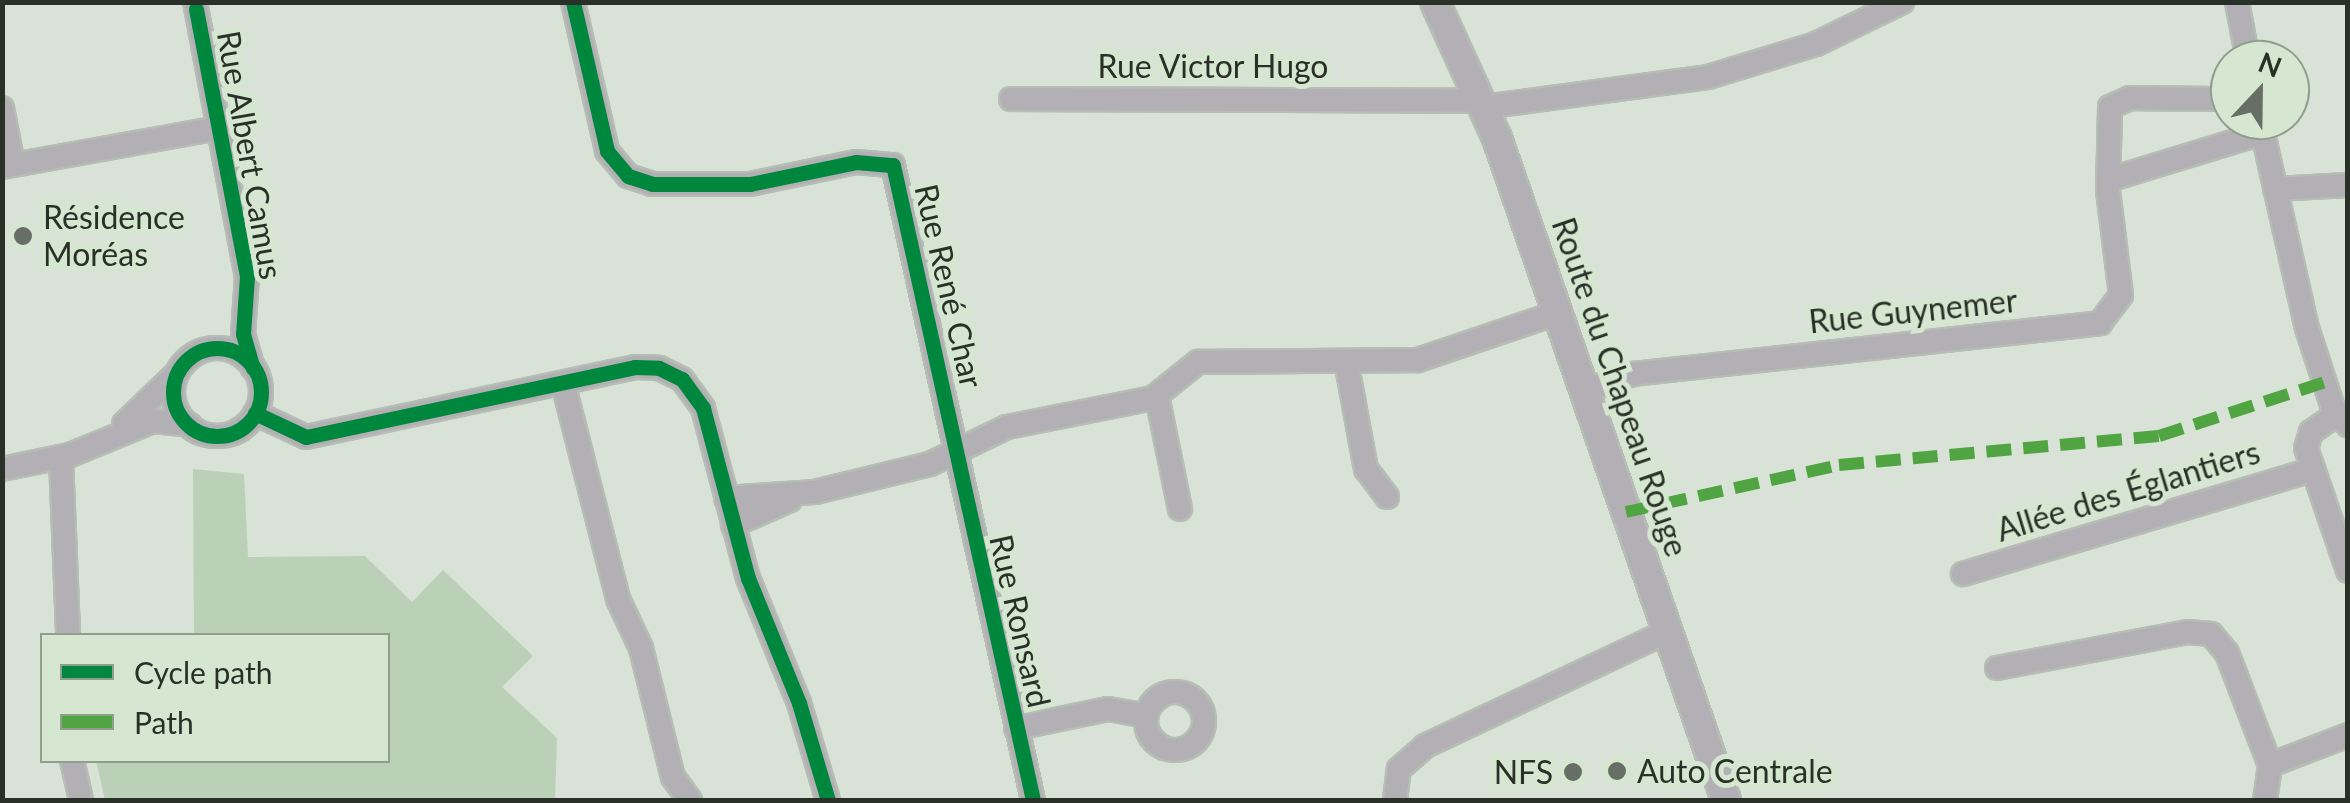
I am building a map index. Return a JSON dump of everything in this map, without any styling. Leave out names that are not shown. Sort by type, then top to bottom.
[{"type":"street","name":"Rue René Char","points":[[573,2],[608,150],[628,176],[652,184],[750,184],[856,162],[892,165],[960,452]]},
{"type":"street","name":"Route du Chapeau Rouge","points":[[1435,2],[1478,95],[1726,800]]},
{"type":"street","points":[[2236,2],[2244,40]]},
{"type":"street","name":"Rue Albert Camus","points":[[195,5],[248,288],[244,334],[253,368]]},
{"type":"street","name":"Rue Victor Hugo","points":[[1011,99],[1415,98],[1708,77],[1799,50],[1896,5]]},
{"type":"street","name":"Rue Guynemer","points":[[1584,391],[1633,374],[2100,323],[2120,294],[2106,122],[2114,103],[2210,100]]},
{"type":"street","points":[[2,108],[8,166],[219,128]]},
{"type":"street","points":[[2108,180],[2223,140]]},
{"type":"street","name":"Allée des Églantiers","points":[[2264,140],[2303,316],[2342,419],[2308,438],[2311,470],[2348,572]]},
{"type":"street","points":[[2274,189],[2348,186]]},
{"type":"street","name":"Rue Albert Camus","points":[[200,352],[228,320],[242,257]]},
{"type":"street","points":[[733,525],[815,492],[960,452],[1015,424],[1157,396],[1198,362],[1418,360],[1557,313]]},
{"type":"street","points":[[2,469],[70,455],[153,420],[222,435],[255,413],[260,390],[253,368],[230,350],[200,352],[145,408],[70,455]]},
{"type":"street","points":[[1346,361],[1366,469],[1387,497]]},
{"type":"street","points":[[255,413],[306,438],[641,366],[682,378],[703,408],[733,525],[828,800]]},
{"type":"street","points":[[178,372],[174,400],[190,426]]},
{"type":"street","points":[[563,383],[618,598],[644,656],[673,777],[690,800]]},
{"type":"street","points":[[1157,396],[1180,509]]},
{"type":"street","name":"Rue Ronsard","points":[[960,452],[988,618],[1033,800]]},
{"type":"street","points":[[68,633],[70,455]]},
{"type":"street","name":"Allée des Églantiers","points":[[1963,574],[2311,470]]},
{"type":"street","points":[[726,498],[815,492]]},
{"type":"street","points":[[1396,800],[1396,775],[1418,750],[1668,632]]},
{"type":"street","points":[[1997,668],[2206,632],[2227,653],[2270,764],[2265,800]]},
{"type":"street","points":[[1016,728],[1108,710],[1146,716]]},
{"type":"street","points":[[2270,764],[2348,735]]},
{"type":"street","points":[[73,763],[80,800]]},
{"type":"green space","points":[[193,469],[244,474],[248,557],[365,556],[412,602],[443,570],[533,656],[502,687],[557,738],[555,800],[105,800],[96,763],[390,763],[390,633],[194,633]]},
{"type":"marked path","points":[[1626,512],[1839,465],[2159,436],[2325,382]]},
{"type":"cycle path","points":[[573,2],[607,151],[628,176],[652,184],[750,184],[856,162],[893,165],[1033,800]]},
{"type":"cycle path","points":[[196,9],[247,276],[243,334],[253,368]]},
{"type":"cycle path","points":[[217,348],[248,361],[261,392],[248,423],[217,436],[186,423],[173,392],[186,361],[217,348]]},
{"type":"cycle path","points":[[255,413],[306,437],[635,367],[659,368],[682,379],[703,408],[748,578],[799,703],[828,800]]},
{"type":"place","name":"Résidence Moréas","points":[[23,236]]},
{"type":"place","name":"Auto Centrale","points":[[1617,771]]},
{"type":"place","name":"NFS","points":[[1573,772]]}]
